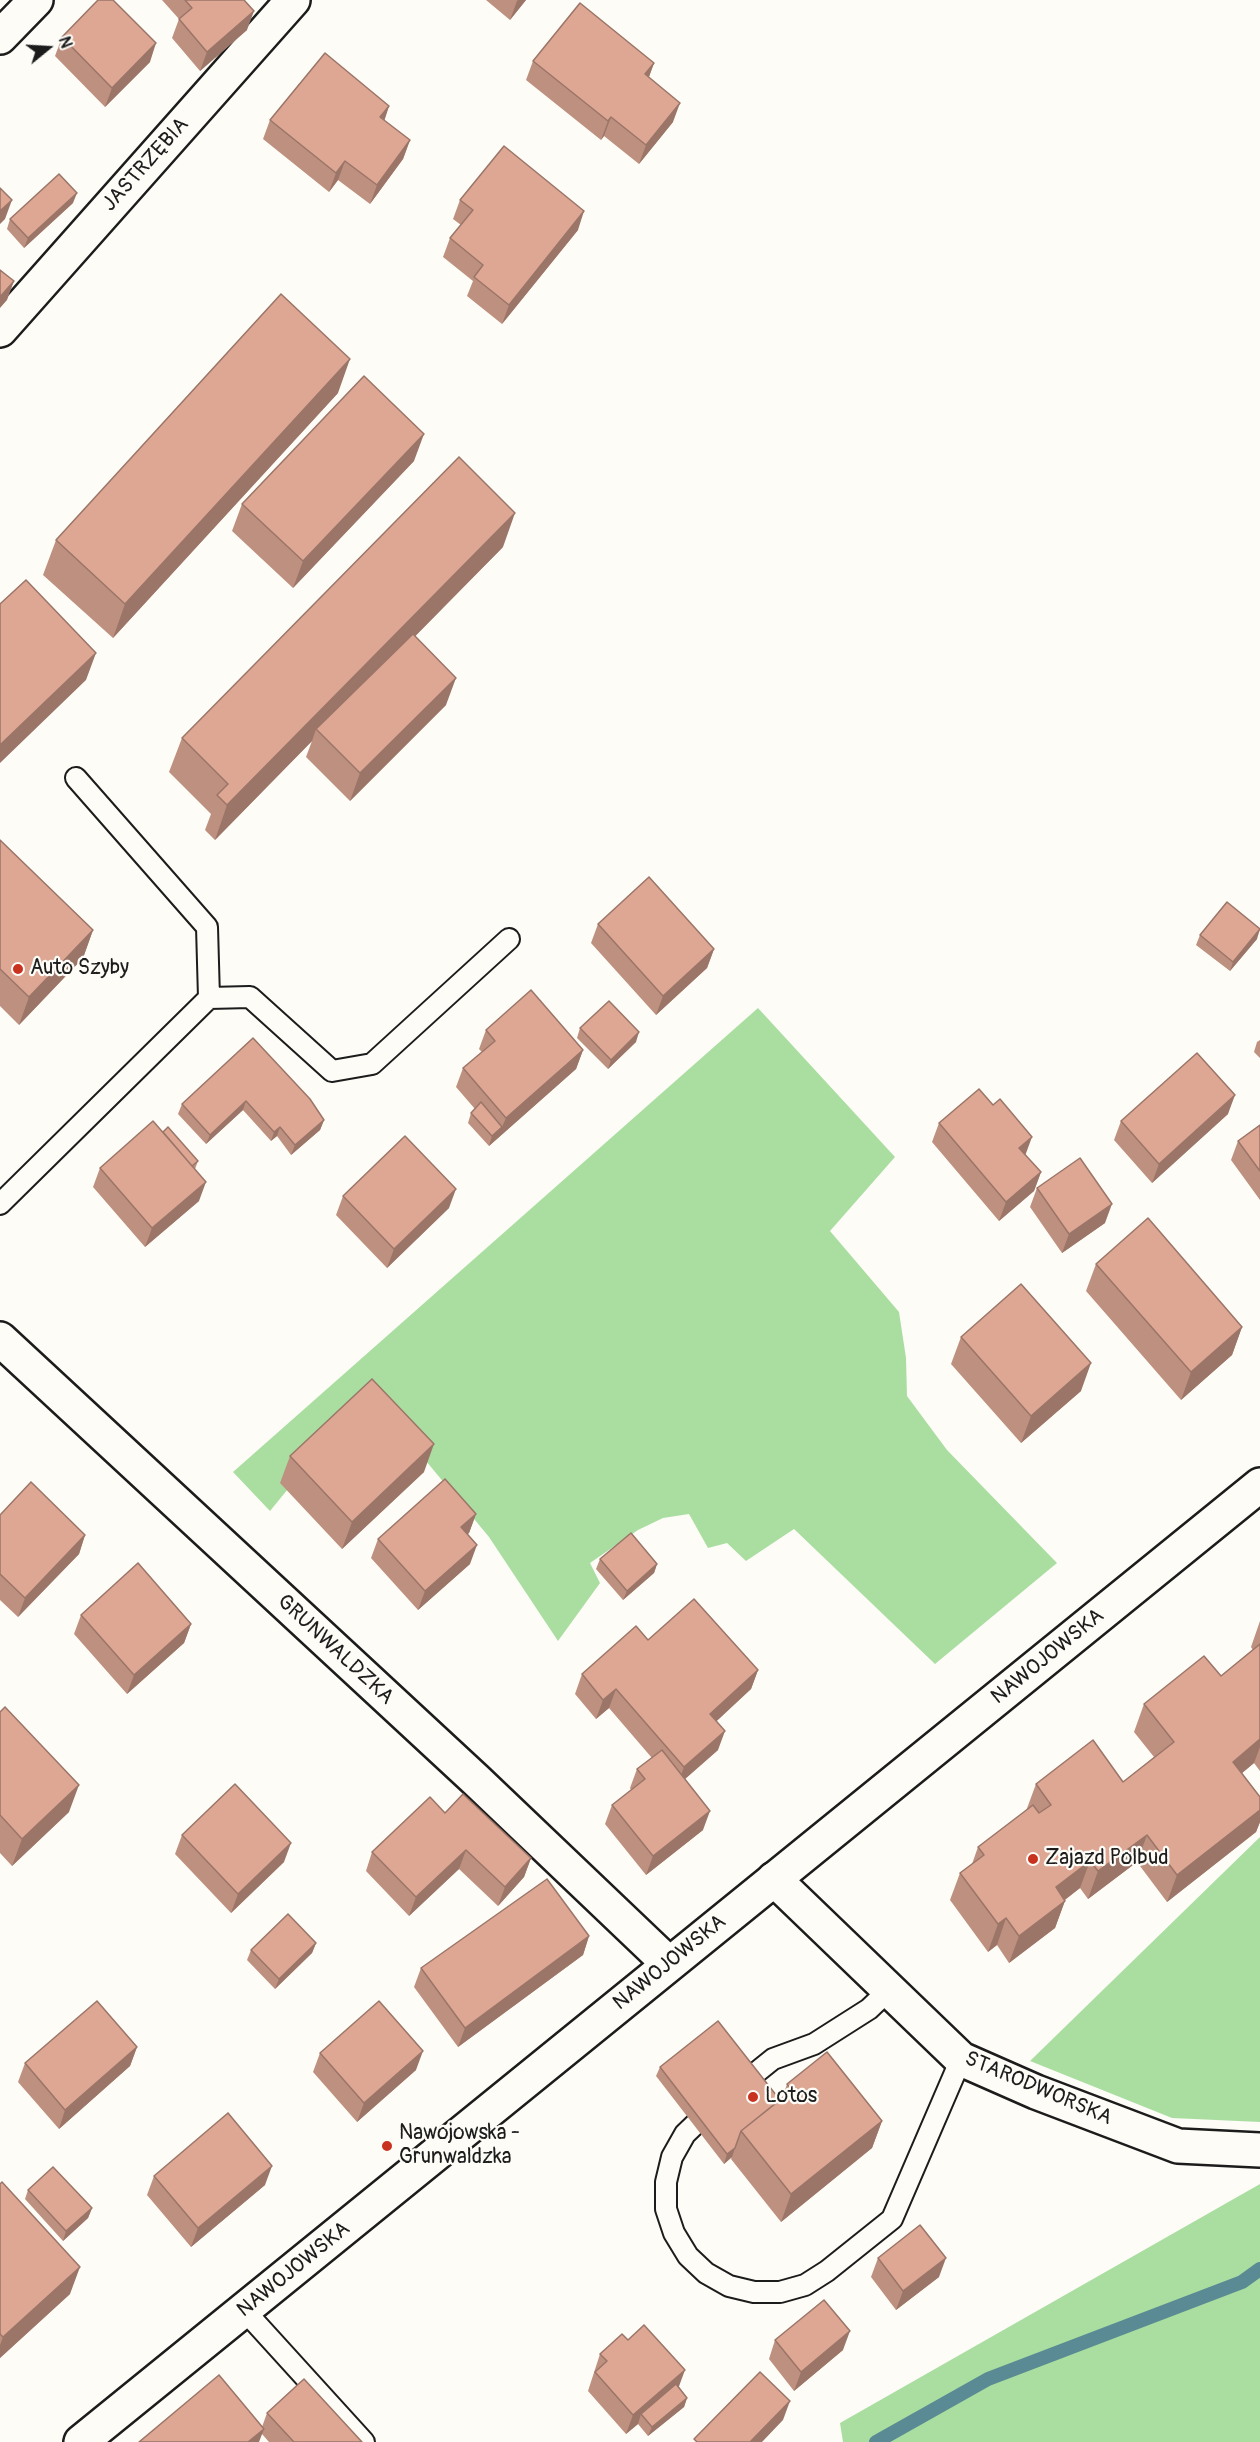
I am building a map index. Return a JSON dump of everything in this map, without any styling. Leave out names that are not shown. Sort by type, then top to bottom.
[{"type":"street","points":[[0,37],[36,0]]},
{"type":"street","name":"JASTRZĘBIA","points":[[0,330],[293,0]]},
{"type":"street","name":"GRUNWALDZKA","points":[[0,1339],[476,1780],[668,1963]]},
{"type":"street","name":"NAWOJOWSKA","points":[[81,2442],[441,2152],[668,1963],[1260,1485]]},
{"type":"street","name":"STARODWORSKA","points":[[774,1879],[961,2059],[1036,2092],[1178,2146],[1260,2150]]},
{"type":"lane","points":[[76,778],[207,927],[209,998]]},
{"type":"lane","points":[[0,1204],[209,998],[250,997],[332,1071],[372,1064],[509,939]]},
{"type":"lane","points":[[889,1990],[869,2009],[814,2044],[773,2059],[703,2115],[685,2134],[670,2165],[666,2182],[666,2208],[674,2233],[688,2256],[706,2273],[729,2286],[754,2292],[780,2292],[805,2285],[827,2271],[892,2219],[961,2059]]},
{"type":"lane","points":[[244,2310],[364,2442]]},
{"type":"green space","points":[[758,1008],[895,1157],[830,1231],[899,1312],[906,1358],[907,1396],[947,1450],[1057,1563],[935,1664],[794,1529],[746,1561],[727,1543],[708,1548],[689,1514],[663,1518],[638,1530],[590,1563],[600,1583],[558,1641],[489,1537],[368,1391],[270,1511],[233,1472]]},
{"type":"green space","points":[[1260,1837],[1260,2122],[1172,2118],[1030,2061]]},
{"type":"green space","points":[[1260,2184],[1260,2442],[843,2442],[840,2423]]},
{"type":"building","points":[[98,0],[113,0],[156,43],[112,88],[62,37]]},
{"type":"building","points":[[185,0],[244,0],[254,11],[207,52],[179,19],[192,8]]},
{"type":"building","points":[[580,3],[654,63],[645,74],[680,103],[646,145],[611,117],[608,121],[533,61]]},
{"type":"building","points":[[325,53],[389,106],[380,117],[410,140],[377,185],[345,161],[336,173],[270,120]]},
{"type":"building","points":[[504,146],[584,211],[509,305],[474,277],[483,265],[450,238],[473,210],[460,200]]},
{"type":"building","points":[[59,174],[77,193],[28,238],[10,219]]},
{"type":"building","points":[[0,188],[12,200],[0,211]]},
{"type":"building","points":[[0,270],[14,281],[0,297]]},
{"type":"building","points":[[281,294],[350,359],[125,604],[56,540]]},
{"type":"building","points":[[364,376],[424,434],[303,561],[242,504]]},
{"type":"building","points":[[459,457],[515,513],[227,805],[217,795],[228,784],[182,738]]},
{"type":"building","points":[[26,580],[96,653],[0,745],[0,604]]},
{"type":"building","points":[[413,634],[456,678],[360,773],[316,729]]},
{"type":"building","points":[[0,840],[93,930],[29,997],[0,969]]},
{"type":"building","points":[[649,877],[714,949],[663,996],[598,924]]},
{"type":"building","points":[[1227,902],[1260,929],[1233,962],[1200,935]]},
{"type":"building","points":[[531,990],[583,1050],[506,1118],[463,1068],[495,1041],[486,1030]]},
{"type":"building","points":[[609,1001],[639,1032],[611,1060],[580,1028]]},
{"type":"building","points":[[253,1038],[310,1099],[324,1120],[295,1145],[280,1127],[274,1132],[246,1101],[210,1135],[182,1104]]},
{"type":"building","points":[[1197,1053],[1235,1095],[1159,1164],[1121,1121]]},
{"type":"building","points":[[979,1089],[993,1105],[1000,1099],[1032,1137],[1019,1148],[1041,1172],[1006,1202],[939,1123]]},
{"type":"building","points":[[481,1102],[502,1127],[492,1136],[471,1113]]},
{"type":"building","points":[[153,1121],[206,1182],[152,1228],[100,1168]]},
{"type":"building","points":[[1260,1125],[1260,1171],[1238,1141]]},
{"type":"building","points":[[168,1127],[198,1161],[192,1166],[163,1132]]},
{"type":"building","points":[[405,1136],[456,1189],[394,1249],[343,1196]]},
{"type":"building","points":[[1080,1158],[1112,1204],[1069,1234],[1037,1188]]},
{"type":"building","points":[[1148,1218],[1242,1327],[1191,1372],[1096,1264]]},
{"type":"building","points":[[1021,1284],[1091,1363],[1031,1416],[961,1337]]},
{"type":"building","points":[[372,1379],[434,1444],[352,1522],[290,1456]]},
{"type":"building","points":[[445,1479],[476,1514],[461,1527],[477,1545],[425,1591],[378,1539]]},
{"type":"building","points":[[31,1482],[85,1535],[25,1598],[0,1574],[0,1515]]},
{"type":"building","points":[[631,1533],[657,1564],[627,1591],[600,1559]]},
{"type":"building","points":[[138,1563],[191,1624],[134,1675],[81,1615]]},
{"type":"building","points":[[694,1599],[758,1670],[710,1714],[725,1731],[684,1767],[616,1689],[603,1700],[582,1674],[636,1626],[648,1640]]},
{"type":"building","points":[[1260,1644],[1260,1739],[1233,1762],[1260,1797],[1260,1810],[1177,1875],[1147,1835],[1098,1871],[1090,1861],[1056,1887],[1065,1901],[1019,1936],[1006,1918],[998,1924],[960,1873],[984,1855],[978,1847],[1033,1805],[1039,1813],[1051,1805],[1036,1784],[1093,1740],[1123,1782],[1174,1742],[1144,1704],[1204,1656],[1221,1676]]},
{"type":"building","points":[[5,1707],[79,1785],[22,1839],[0,1815],[0,1712]]},
{"type":"building","points":[[662,1750],[710,1811],[653,1856],[612,1805],[645,1779],[637,1769]]},
{"type":"building","points":[[235,1784],[291,1843],[238,1894],[182,1835]]},
{"type":"building","points":[[463,1794],[531,1858],[505,1887],[466,1850],[416,1897],[372,1852],[430,1797],[445,1813]]},
{"type":"building","points":[[547,1879],[589,1936],[465,2028],[421,1968]]},
{"type":"building","points":[[288,1914],[316,1943],[279,1979],[251,1950]]},
{"type":"building","points":[[97,2001],[137,2047],[65,2110],[25,2063]]},
{"type":"building","points":[[379,2001],[423,2051],[364,2103],[320,2053]]},
{"type":"building","points":[[718,2021],[780,2100],[741,2131],[735,2148],[727,2154],[660,2067]]},
{"type":"building","points":[[827,2052],[882,2121],[791,2194],[741,2131],[792,2090],[787,2084]]},
{"type":"building","points":[[228,2113],[272,2166],[198,2228],[154,2176]]},
{"type":"building","points":[[53,2167],[92,2208],[66,2231],[28,2190]]},
{"type":"building","points":[[2,2182],[80,2267],[3,2337],[0,2334],[0,2184]]},
{"type":"building","points":[[920,2225],[946,2258],[903,2291],[878,2258]]},
{"type":"building","points":[[824,2300],[850,2331],[801,2372],[775,2340]]},
{"type":"building","points":[[644,2325],[685,2370],[633,2415],[595,2372],[607,2361],[600,2354],[622,2334],[628,2340]]},
{"type":"building","points":[[760,2372],[790,2401],[750,2442],[697,2442],[694,2439]]},
{"type":"building","points":[[219,2375],[264,2429],[248,2442],[139,2442]]},
{"type":"building","points":[[304,2379],[362,2442],[294,2442],[267,2413]]},
{"type":"building","points":[[676,2384],[687,2398],[652,2427],[641,2414]]},
{"type":"waterway","points":[[876,2442],[988,2379],[1242,2282],[1260,2269]]},
{"type":"place","name":"Auto Szyby","points":[[18,969]]},
{"type":"place","name":"Zajazd Polbud","points":[[1033,1859]]},
{"type":"place","name":"Lotos","points":[[753,2097]]},
{"type":"place","name":"Nawojowska - Grunwaldzka","points":[[387,2146]]}]
